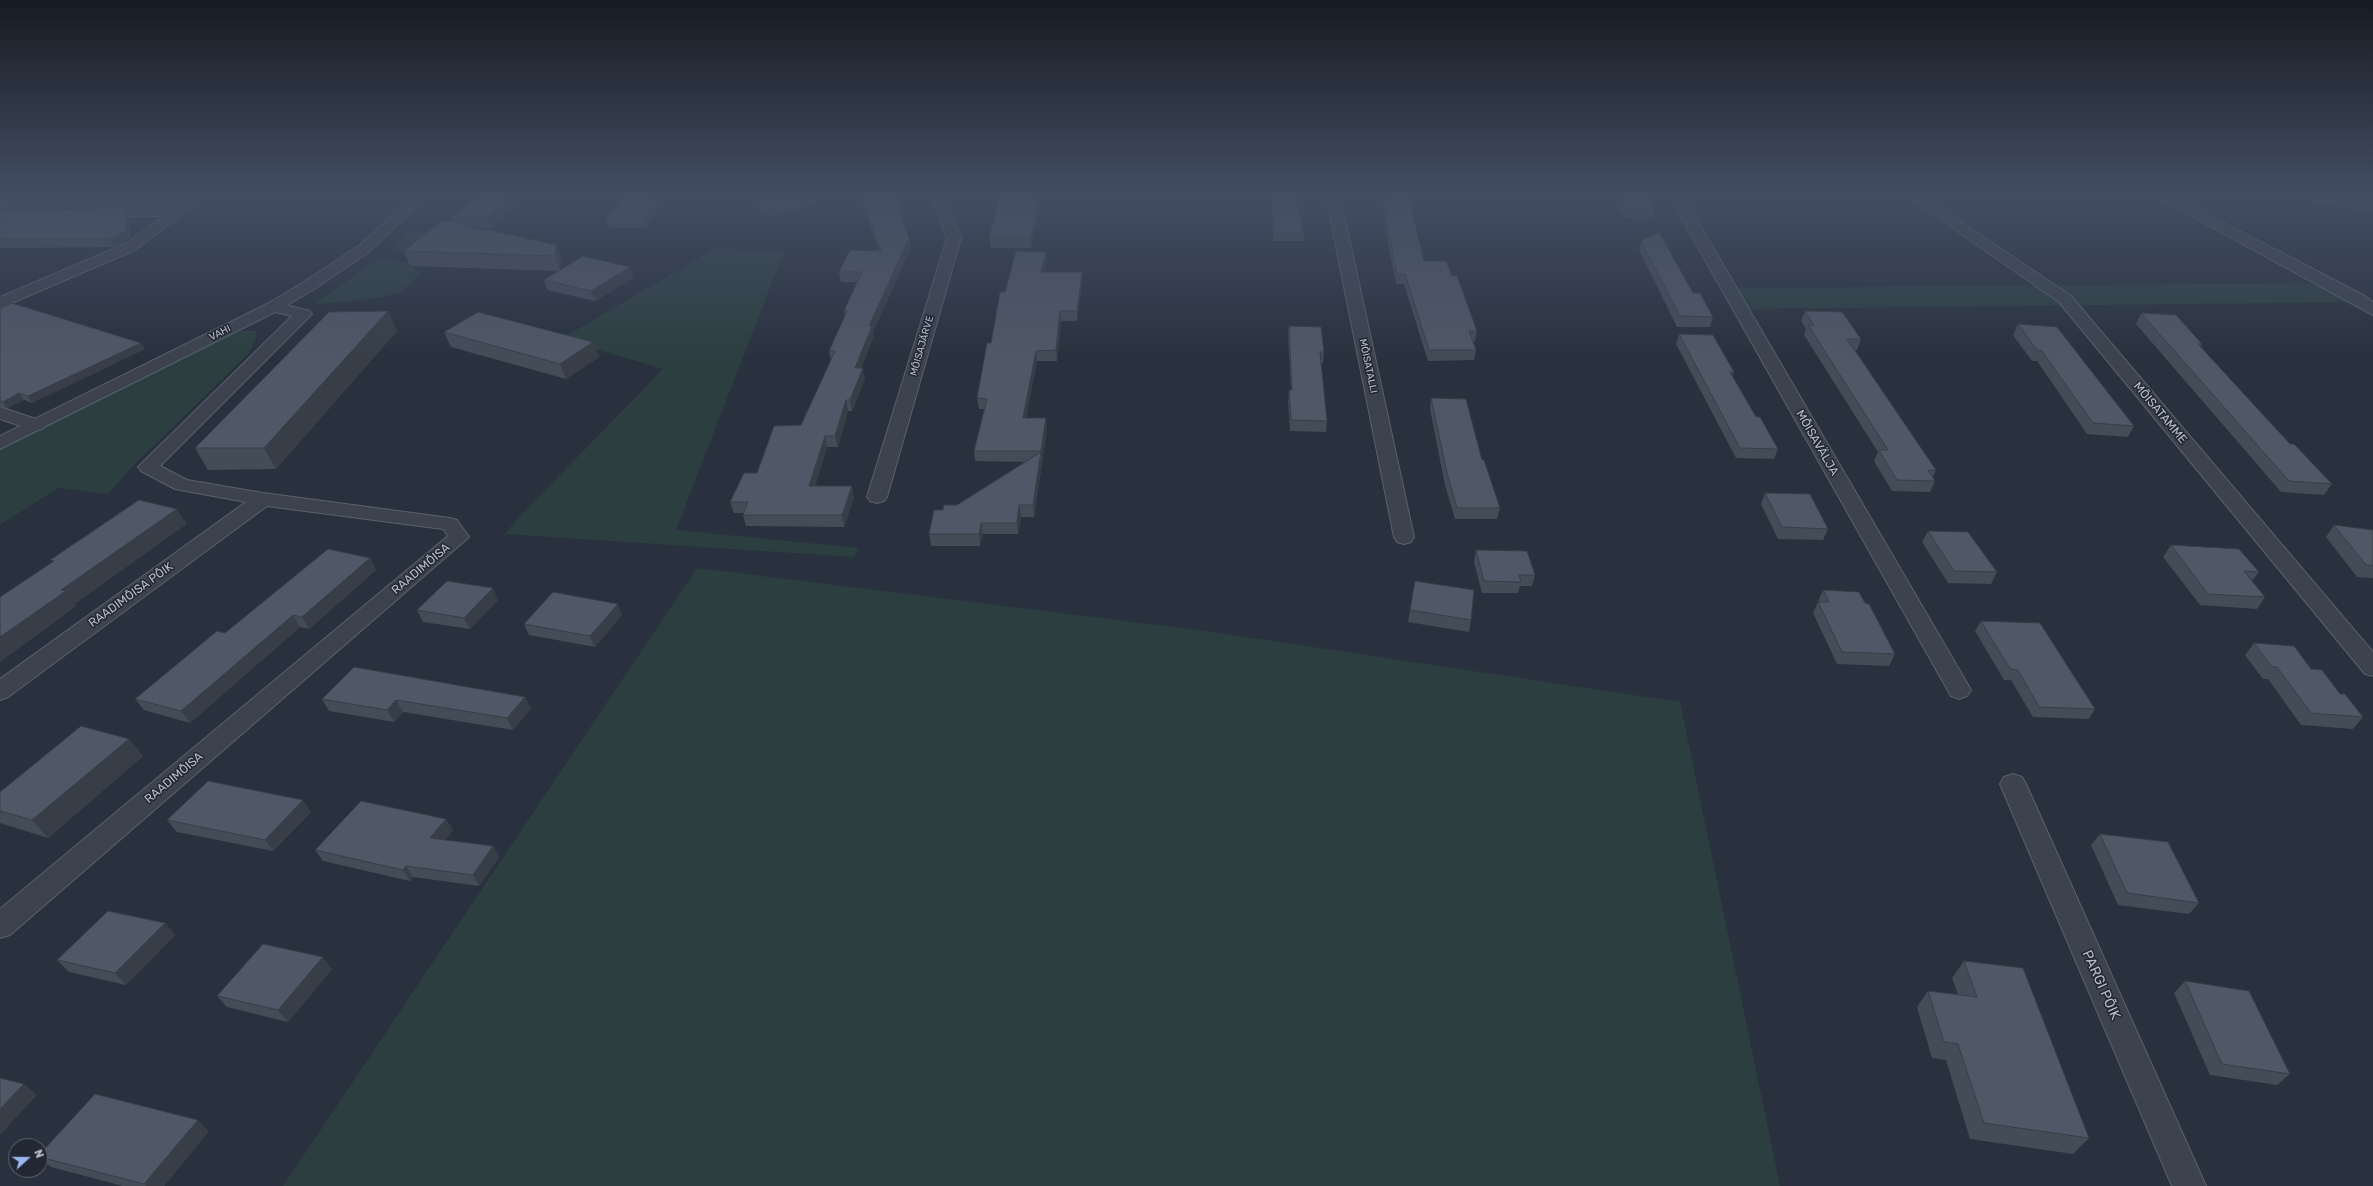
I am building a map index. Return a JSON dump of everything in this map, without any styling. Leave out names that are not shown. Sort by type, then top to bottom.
[{"type":"street","points":[[0,303],[120,251]]},
{"type":"street","name":"VAHI","points":[[0,443],[273,307],[310,285],[360,251]]},
{"type":"street","name":"MÕISAJÄRVE","points":[[877,497],[950,251]]},
{"type":"street","name":"MÕISATALLI","points":[[1345,251],[1404,537]]},
{"type":"street","name":"MÕISAVÄLJA","points":[[1708,251],[1959,690]]},
{"type":"street","name":"MÕISATAMME","points":[[1995,251],[2065,299],[2373,668]]},
{"type":"street","points":[[2271,251],[2366,300],[2373,310]]},
{"type":"street","name":"RAADIMÕISA","points":[[0,926],[459,536],[450,524],[263,499],[182,485],[148,467],[304,314],[273,307]]},
{"type":"street","points":[[0,413],[35,425]]},
{"type":"street","name":"RAADIMÕISA PÕIK","points":[[0,691],[263,499]]},
{"type":"street","name":"PARGI PÕIK","points":[[2012,784],[2189,1186]]},
{"type":"shaded area","points":[[400,251],[421,251],[417,254]]},
{"type":"shaded area","points":[[710,251],[784,251],[676,530],[859,548],[854,557],[505,534],[516,520],[663,369],[561,339]]},
{"type":"shaded area","points":[[381,257],[404,262],[421,273],[401,292],[377,298],[323,304],[315,303]]},
{"type":"shaded area","points":[[2328,283],[2364,302],[1741,309],[1729,288]]},
{"type":"shaded area","points":[[240,331],[257,331],[255,341],[248,354],[130,469],[108,494],[58,488],[0,525],[0,450],[220,339]]},
{"type":"shaded area","points":[[697,568],[1206,631],[1680,702],[1780,1186],[283,1186]]},
{"type":"building","points":[[414,251],[555,251],[555,256]]},
{"type":"building","points":[[849,251],[903,251],[869,326],[872,326],[855,368],[863,368],[850,400],[846,400],[835,436],[825,436],[809,486],[852,486],[842,515],[743,515],[748,502],[730,502],[744,473],[757,473],[774,426],[801,425],[835,351],[829,351],[847,311],[844,311],[862,272],[839,272]]},
{"type":"building","points":[[1016,251],[1046,252],[1041,272],[1082,272],[1077,311],[1060,311],[1056,350],[1036,351],[1023,418],[1046,418],[1041,451],[974,451],[987,399],[977,398],[987,343],[991,343],[1000,292],[1005,292]]},
{"type":"building","points":[[1392,251],[1422,251],[1424,261],[1446,261],[1452,276],[1457,276],[1477,331],[1469,331],[1476,350],[1429,350],[1405,274],[1397,274]]},
{"type":"building","points":[[1646,251],[1670,251],[1693,293],[1700,293],[1713,317],[1680,316]]},
{"type":"building","points":[[583,256],[630,267],[591,291],[544,280]]},
{"type":"building","points":[[12,303],[141,343],[28,396],[19,393],[3,402],[0,401],[0,309]]},
{"type":"building","points":[[388,311],[264,448],[195,448],[329,312]]},
{"type":"building","points":[[1805,311],[1842,312],[1861,339],[1847,339],[1936,470],[1928,470],[1935,481],[1897,480],[1879,450],[1888,450],[1808,325],[1814,325]]},
{"type":"building","points":[[478,312],[593,342],[560,364],[444,332]]},
{"type":"building","points":[[2141,313],[2176,315],[2202,344],[2198,344],[2290,444],[2294,444],[2332,484],[2289,481]]},
{"type":"building","points":[[2018,324],[2057,327],[2134,426],[2093,423],[2042,351],[2037,350]]},
{"type":"building","points":[[1289,326],[1321,327],[1324,352],[1320,352],[1327,421],[1291,420],[1289,390],[1292,390]]},
{"type":"building","points":[[1679,334],[1713,335],[1734,372],[1730,372],[1756,417],[1760,417],[1778,449],[1740,448]]},
{"type":"building","points":[[1431,398],[1466,399],[1482,460],[1484,460],[1500,508],[1457,508],[1447,473]]},
{"type":"building","points":[[1041,452],[1033,505],[1019,505],[1017,523],[981,523],[979,534],[929,534],[934,510],[943,510],[944,505],[957,505]]},
{"type":"building","points":[[1765,493],[1810,494],[1828,529],[1782,527]]},
{"type":"building","points":[[139,500],[177,509],[61,590],[66,591],[0,637],[0,597],[54,561],[50,560]]},
{"type":"building","points":[[2334,525],[2373,530],[2373,566],[2366,565]]},
{"type":"building","points":[[1928,531],[1968,532],[1997,572],[1954,571]]},
{"type":"building","points":[[2171,545],[2239,549],[2259,572],[2244,571],[2265,597],[2208,594]]},
{"type":"building","points":[[328,549],[370,558],[302,617],[293,615],[181,711],[135,699],[217,631],[225,633]]},
{"type":"building","points":[[1476,550],[1527,551],[1535,575],[1519,575],[1521,582],[1484,581]]},
{"type":"building","points":[[447,581],[493,588],[464,618],[417,610]]},
{"type":"building","points":[[1415,581],[1474,590],[1471,620],[1410,610]]},
{"type":"building","points":[[1823,590],[1859,592],[1865,603],[1869,604],[1895,654],[1842,652],[1818,602],[1829,602]]},
{"type":"building","points":[[553,592],[618,604],[590,636],[524,624]]},
{"type":"building","points":[[1981,621],[2040,623],[2095,709],[2039,707],[2018,670],[2010,669]]},
{"type":"building","points":[[2254,643],[2294,646],[2311,669],[2322,670],[2340,694],[2345,694],[2363,717],[2311,713],[2277,667],[2272,667]]},
{"type":"building","points":[[354,667],[525,697],[507,718],[396,700],[387,710],[322,699]]},
{"type":"building","points":[[81,726],[129,739],[32,820],[0,811],[0,792]]},
{"type":"building","points":[[208,781],[303,800],[265,840],[167,820]]},
{"type":"building","points":[[361,801],[446,819],[430,838],[493,846],[473,875],[406,866],[403,870],[315,850]]},
{"type":"building","points":[[2100,834],[2168,842],[2199,903],[2127,893]]},
{"type":"building","points":[[108,911],[165,923],[115,973],[57,960]]},
{"type":"building","points":[[263,944],[323,957],[278,1010],[217,996]]},
{"type":"building","points":[[1964,961],[2023,968],[2089,1138],[1984,1123],[1958,1044],[1944,1042],[1928,991],[1977,997]]},
{"type":"building","points":[[2185,981],[2249,991],[2290,1074],[2222,1064]]},
{"type":"building","points":[[0,1078],[24,1084],[0,1109]]},
{"type":"building","points":[[95,1094],[198,1120],[144,1184],[48,1159],[48,1145]]}]
